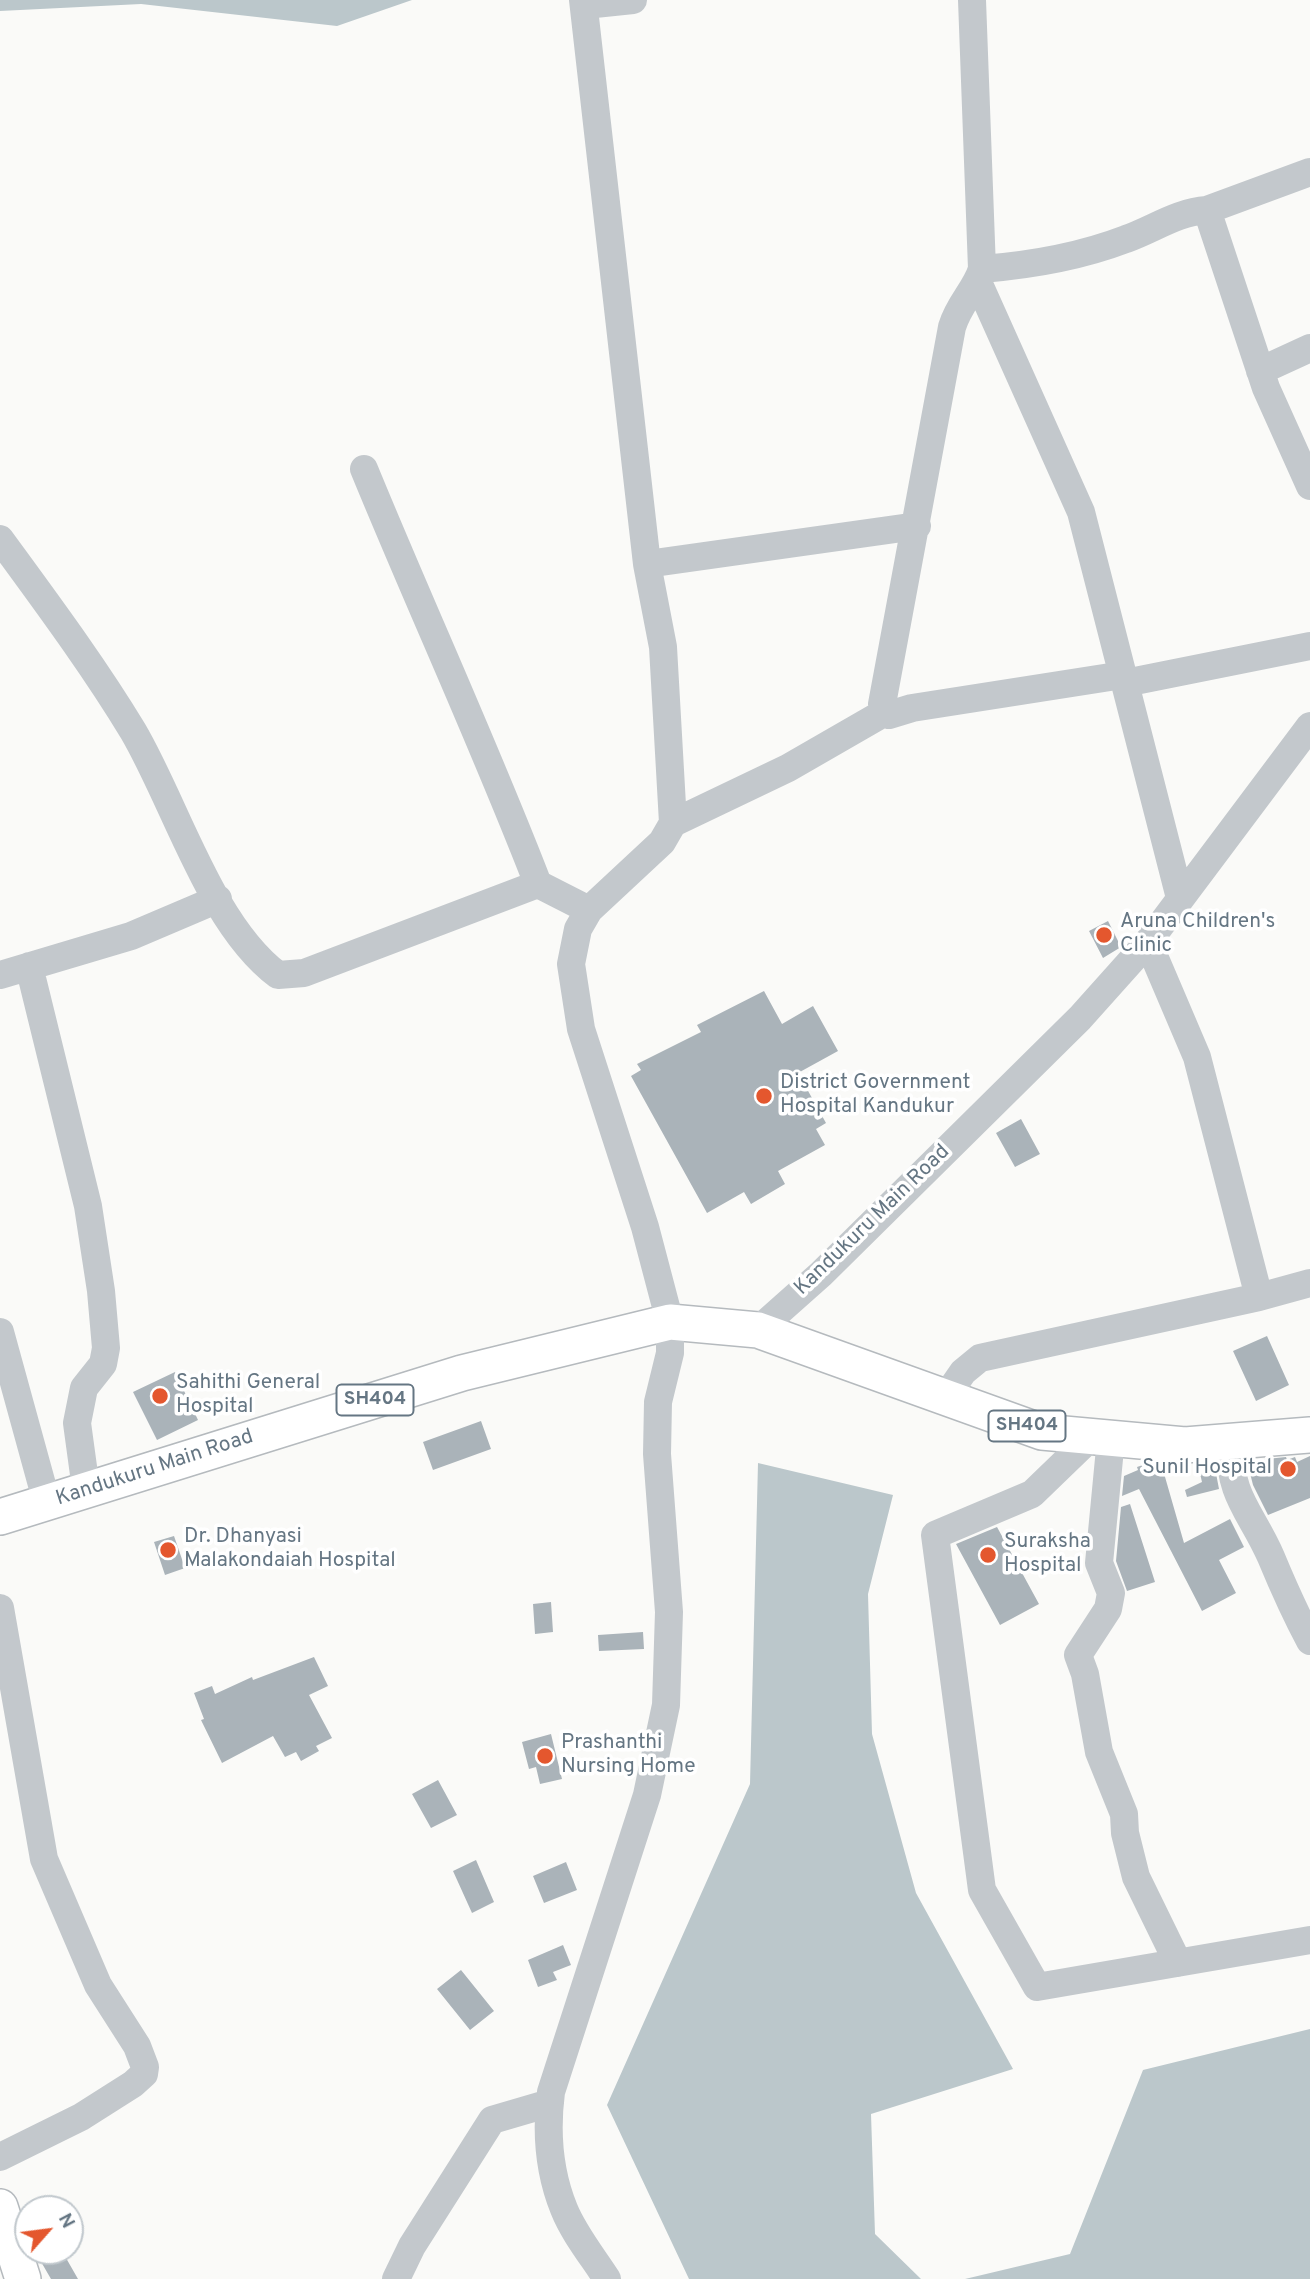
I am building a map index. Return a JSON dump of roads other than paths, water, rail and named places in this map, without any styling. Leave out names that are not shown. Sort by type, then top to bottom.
[{"type":"main road","name":"Kandukuru Main Road","points":[[0,1517],[462,1373],[670,1322],[758,1330],[1042,1432],[1185,1445],[1310,1435]]},
{"type":"main road","points":[[0,2207],[23,2279]]},
{"type":"street","points":[[607,2279],[565,2210],[551,2163],[547,2123],[550,2103],[647,1795],[666,1704],[669,1612],[657,1454],[658,1402],[670,1353],[670,1322],[645,1227],[581,1029],[570,964],[578,929],[589,910],[662,842],[673,823],[663,647],[647,564],[584,3],[633,0]]},
{"type":"street","points":[[976,2],[980,275],[1081,512],[1180,898]]},
{"type":"street","points":[[1310,172],[1208,210],[1186,213],[1125,240],[1044,264],[980,275],[958,306],[952,327],[882,704],[889,715],[912,708],[1124,679],[1310,646]]},
{"type":"street","points":[[1208,210],[1261,371],[1310,486]]},
{"type":"street","points":[[1261,371],[1310,348]]},
{"type":"street","points":[[364,469],[421,609],[489,757],[538,884],[589,910]]},
{"type":"street","points":[[647,564],[917,526]]},
{"type":"street","points":[[0,539],[54,613],[134,733],[200,869],[218,899],[263,964],[278,975],[293,976],[538,884]]},
{"type":"street","points":[[673,823],[788,768],[887,711]]},
{"type":"street","name":"Kandukuru Main Road","points":[[758,1330],[821,1274],[1080,1018],[1148,942],[1310,726]]},
{"type":"street","points":[[0,975],[131,936],[218,899]]},
{"type":"street","points":[[1148,942],[1197,1057],[1259,1297]]},
{"type":"street","points":[[29,966],[88,1206],[101,1291],[106,1348],[103,1364],[84,1388],[77,1423],[86,1489]]},
{"type":"street","points":[[945,1398],[963,1372],[980,1358],[1259,1297],[1310,1283]]},
{"type":"street","points":[[0,1332],[47,1503]]},
{"type":"street","points":[[1101,1437],[1098,1563],[1111,1593],[1108,1609],[1078,1655],[1085,1674],[1099,1752],[1124,1814],[1125,1833],[1136,1877],[1178,1963]]},
{"type":"street","points":[[1101,1437],[1032,1494],[935,1535],[982,1890],[1037,1987],[1310,1940]]},
{"type":"street","points":[[1230,1442],[1230,1469],[1239,1500],[1270,1556],[1281,1587],[1310,1641]]},
{"type":"street","points":[[0,1608],[44,1859],[98,1985],[145,2063],[144,2074],[133,2084],[81,2117],[0,2157]]},
{"type":"street","points":[[396,2279],[412,2246],[492,2120],[550,2103]]},
{"type":"place","name":"Aruna Children's Clinic","points":[[1104,935]]},
{"type":"place","name":"District Government Hospital Kandukur","points":[[764,1096]]},
{"type":"place","name":"Sahithi General Hospital","points":[[160,1396]]},
{"type":"place","name":"Sunil Hospital","points":[[1288,1469]]},
{"type":"place","name":"Dr. Dhanyasi Malakondaiah Hospital","points":[[168,1550]]},
{"type":"place","name":"Suraksha Hospital","points":[[988,1555]]},
{"type":"place","name":"Prashanthi Nursing Home","points":[[545,1756]]}]
